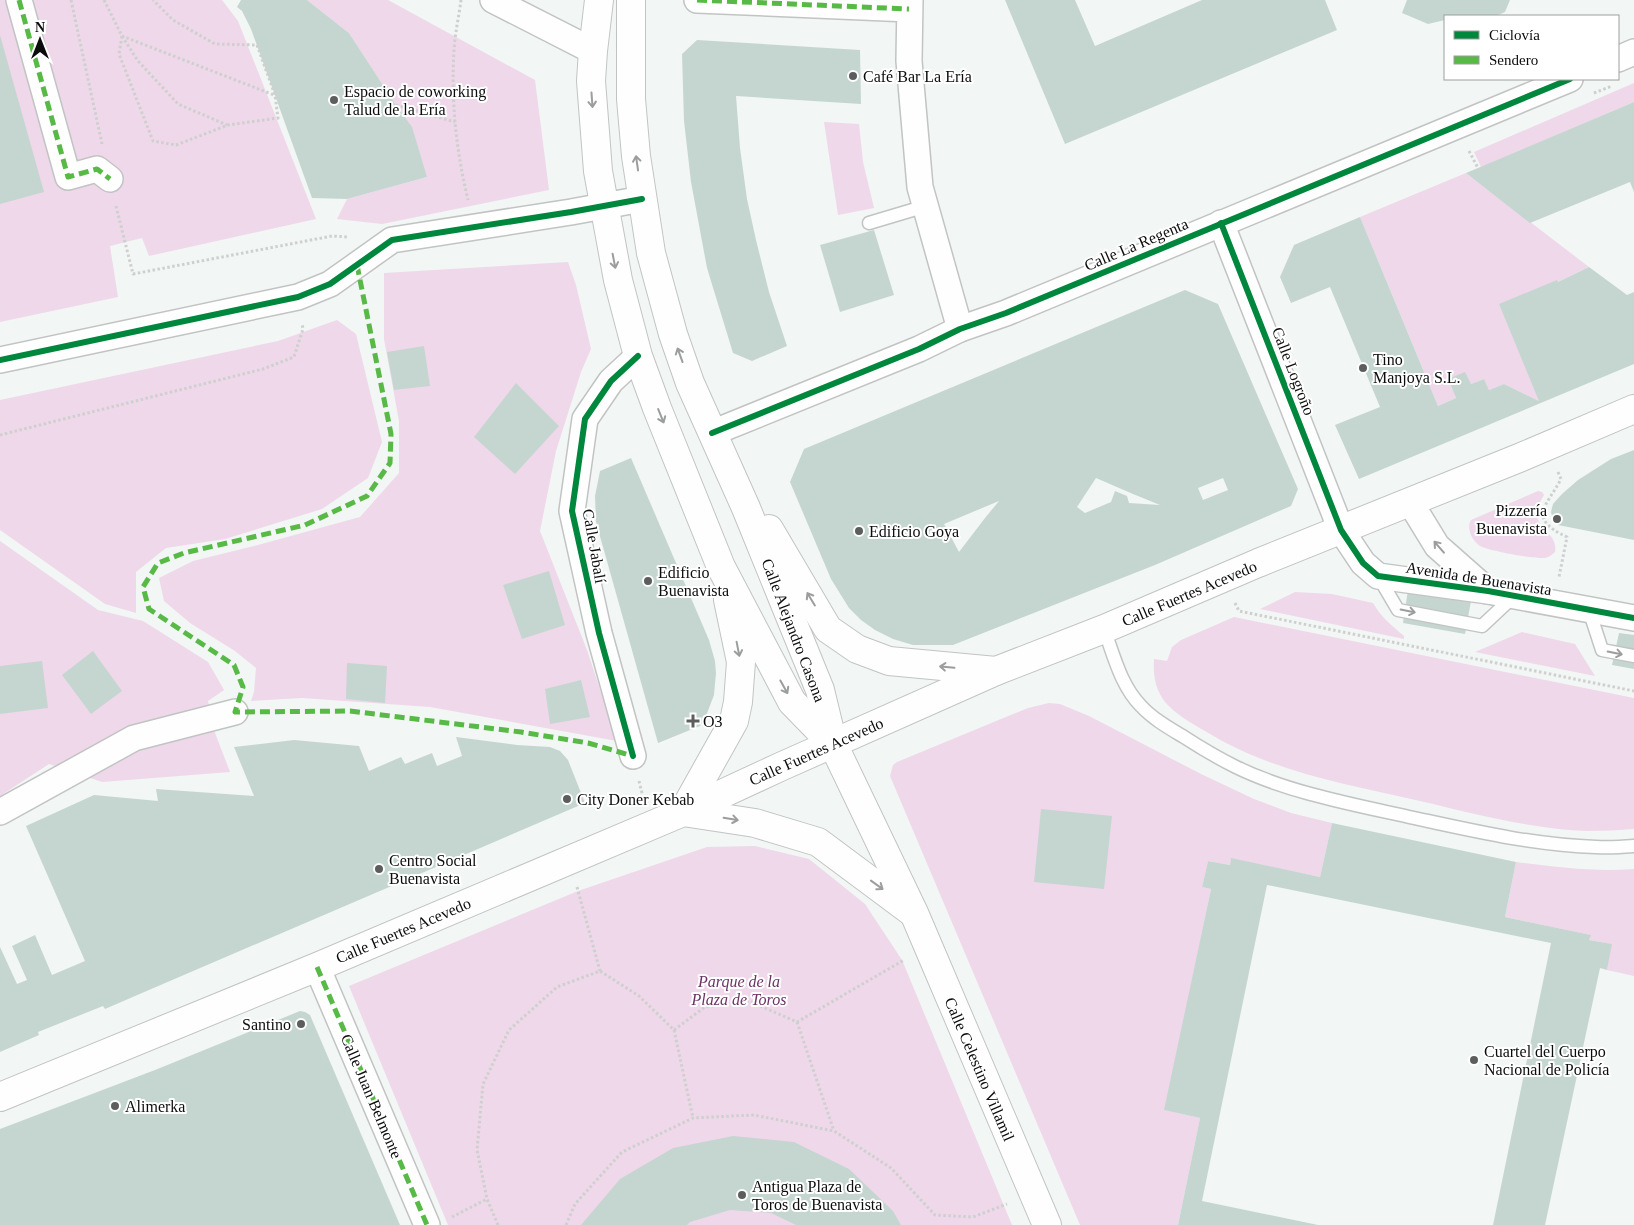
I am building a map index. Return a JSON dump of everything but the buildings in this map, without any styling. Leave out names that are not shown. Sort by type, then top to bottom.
[{"type":"main road","name":"Calle Alejandro Casona","points":[[599,0],[592,51],[592,101],[598,171],[618,280],[638,356],[721,566],[792,702],[833,744]]},
{"type":"main road","name":"Calle Alejandro Casona","points":[[632,0],[632,115],[642,199],[651,253],[672,334],[690,383],[746,508],[820,690],[833,744]]},
{"type":"main road","name":"Calle Fuertes Acevedo","points":[[0,1097],[317,967],[683,812],[996,671],[1104,629],[1634,409]]},
{"type":"main road","name":"Calle Alejandro Casona","points":[[712,433],[828,629],[857,648],[889,661],[996,671]]},
{"type":"main road","name":"Calle Alejandro Casona","points":[[683,812],[734,721],[738,702],[741,662],[721,566]]},
{"type":"main road","name":"Calle Celestino Villamil","points":[[833,744],[914,913],[1047,1225]]},
{"type":"main road","points":[[683,812],[755,823],[818,842],[914,913]]},
{"type":"street","points":[[19,0],[68,177],[97,169],[110,179]]},
{"type":"street","points":[[493,0],[592,51]]},
{"type":"street","points":[[697,0],[909,5],[909,61],[920,187],[960,330]]},
{"type":"street","points":[[1619,59],[1634,52]]},
{"type":"street","name":"Calle La Regenta","points":[[712,433],[1568,80]]},
{"type":"street","points":[[0,360],[298,297],[330,284],[392,240],[642,199]]},
{"type":"street","name":"Calle Logroño","points":[[1221,223],[1341,530]]},
{"type":"street","name":"Calle Jabalí","points":[[632,756],[599,633],[572,511],[585,419],[610,381],[638,356]]},
{"type":"street","name":"Avenida de Buenavista","points":[[1410,502],[1437,546],[1488,591]]},
{"type":"street","points":[[1341,530],[1363,563],[1378,576]]},
{"type":"street","name":"Avenida de Buenavista","points":[[1378,576],[1488,591],[1634,618]]},
{"type":"street","points":[[0,812],[134,738],[235,712]]},
{"type":"street","name":"Calle Juan Belmonte","points":[[317,967],[436,1222]]},
{"type":"lane","points":[[869,223],[926,206]]},
{"type":"lane","points":[[1378,576],[1398,610],[1482,626],[1515,596]]},
{"type":"lane","points":[[1589,610],[1602,650],[1634,656]]},
{"type":"lane","points":[[1104,629],[1123,681],[1130,695],[1142,708],[1196,745],[1237,768],[1291,788],[1342,802],[1496,836],[1598,848],[1634,846]]},
{"type":"path","points":[[71,0],[133,274],[332,236]]},
{"type":"path","points":[[104,0],[122,36],[138,61],[178,104],[228,125]]},
{"type":"path","points":[[122,36],[119,54],[153,141],[176,145],[228,125],[278,118],[275,95],[257,46],[215,44],[173,20],[153,0]]},
{"type":"path","points":[[461,0],[454,49],[453,106],[459,162],[474,227]]},
{"type":"path","points":[[122,36],[275,95]]},
{"type":"path","points":[[396,105],[454,122]]},
{"type":"path","points":[[1471,154],[1478,168]]},
{"type":"path","points":[[0,435],[263,369],[294,357],[303,329],[298,297]]},
{"type":"path","points":[[1549,499],[1544,508],[1543,519],[1555,532],[1567,537],[1554,603]]},
{"type":"path","points":[[1223,578],[1239,612],[1634,691]]},
{"type":"path","points":[[632,756],[650,825]]},
{"type":"path","points":[[570,859],[600,970],[639,996],[674,1030],[693,1118]]},
{"type":"path","points":[[797,1022],[902,960],[929,948]]},
{"type":"path","points":[[498,1225],[487,1199],[477,1150],[483,1084],[508,1030],[557,987],[600,970]]},
{"type":"path","points":[[674,1030],[705,1007],[749,1001],[797,1022],[834,1131]]},
{"type":"path","points":[[566,1225],[575,1204],[622,1152],[693,1118],[754,1115],[834,1131],[891,1168],[935,1214],[973,1217],[1033,1193]]},
{"type":"path","points":[[436,1222],[487,1199]]},
{"type":"green space","points":[[0,0],[222,0],[238,21],[316,219],[149,256],[142,238],[110,246],[118,297],[0,322]]},
{"type":"green space","points":[[307,0],[388,0],[535,80],[549,190],[382,224],[337,219],[347,199],[427,177],[396,105],[349,33]]},
{"type":"green space","points":[[1634,83],[1634,102],[1481,167],[1474,152]]},
{"type":"green space","points":[[824,122],[859,124],[863,162],[874,208],[838,215]]},
{"type":"green space","points":[[1466,173],[1589,267],[1558,282],[1539,401],[1504,384],[1489,390],[1484,379],[1471,384],[1448,379],[1456,398],[1438,406],[1360,217]]},
{"type":"green space","points":[[568,262],[576,285],[591,349],[581,372],[556,451],[540,531],[587,650],[617,741],[430,707],[302,698],[251,701],[254,692],[256,668],[235,651],[190,623],[164,601],[159,578],[193,561],[360,517],[399,473],[399,421],[384,339],[384,273]]},
{"type":"green space","points":[[337,320],[356,334],[382,442],[368,478],[322,509],[225,539],[166,548],[136,572],[136,613],[105,604],[0,530],[0,400],[278,341]]},
{"type":"green space","points":[[1538,491],[1544,495],[1538,506],[1537,515],[1539,522],[1555,544],[1555,552],[1553,554],[1545,558],[1512,554],[1485,548],[1475,541],[1469,527],[1471,520]]},
{"type":"green space","points":[[0,541],[98,610],[143,621],[208,662],[224,690],[208,701],[215,733],[230,772],[102,782],[49,764],[0,796]]},
{"type":"green space","points":[[1295,592],[1332,594],[1373,603],[1383,617],[1404,636],[1404,639],[1260,609]]},
{"type":"green space","points":[[1234,617],[1634,698],[1634,829],[1567,830],[1504,820],[1310,775],[1256,757],[1230,745],[1178,714],[1165,702],[1157,687],[1154,676],[1154,659],[1167,661],[1172,647],[1181,640]]},
{"type":"green space","points":[[1522,632],[1575,644],[1595,676],[1475,652]]},
{"type":"green space","points":[[1049,703],[1060,704],[1089,716],[1254,799],[1291,813],[1332,823],[1320,877],[1231,859],[1230,865],[1208,861],[1202,887],[1211,889],[1165,1110],[1200,1118],[1178,1225],[1080,1225],[890,776],[893,765],[897,762],[1028,708]]},
{"type":"green space","name":"Parque de la Plaza de Toros","points":[[755,846],[809,859],[865,904],[902,960],[1012,1225],[448,1225],[349,986],[578,891],[707,847]]},
{"type":"green space","points":[[1516,862],[1590,869],[1634,869],[1634,976],[1607,970],[1611,944],[1589,940],[1590,935],[1505,917]]},
{"type":"marked path","points":[[19,0],[68,177],[97,169],[110,179]]},
{"type":"marked path","points":[[697,0],[909,9]]},
{"type":"marked path","points":[[357,265],[391,434],[390,463],[367,496],[305,525],[184,553],[158,563],[143,587],[149,609],[234,665],[243,687],[235,712],[350,711],[521,732],[588,743],[633,756]]},
{"type":"marked path","points":[[317,967],[427,1225]]},
{"type":"cycle path","points":[[712,433],[919,349],[960,329],[1006,313],[1568,80]]},
{"type":"cycle path","points":[[0,360],[298,297],[330,284],[392,240],[642,199]]},
{"type":"cycle path","points":[[1221,223],[1341,530],[1363,563],[1378,576],[1488,591],[1634,618]]},
{"type":"cycle path","points":[[633,756],[599,633],[572,511],[585,419],[611,381],[638,356]]},
{"type":"place","name":"Café Bar La Ería","points":[[853,76]]},
{"type":"place","name":"Espacio de coworking Talud de la Ería","points":[[334,100]]},
{"type":"place","name":"Tino Manjoya S.L.","points":[[1363,368]]},
{"type":"place","name":"Pizzería Buenavista","points":[[1557,519]]},
{"type":"place","name":"Edificio Goya","points":[[859,531]]},
{"type":"place","name":"Edificio Buenavista","points":[[648,581]]},
{"type":"place","name":"O3","points":[[693,721]]},
{"type":"place","name":"City Doner Kebab","points":[[567,799]]},
{"type":"place","name":"Centro Social Buenavista","points":[[379,869]]},
{"type":"place","name":"Santino","points":[[301,1024]]},
{"type":"place","name":"Cuartel del Cuerpo Nacional de Policía","points":[[1474,1060]]},
{"type":"place","name":"Alimerka","points":[[115,1106]]},
{"type":"place","name":"Antigua Plaza de Toros de Buenavista","points":[[742,1195]]}]
